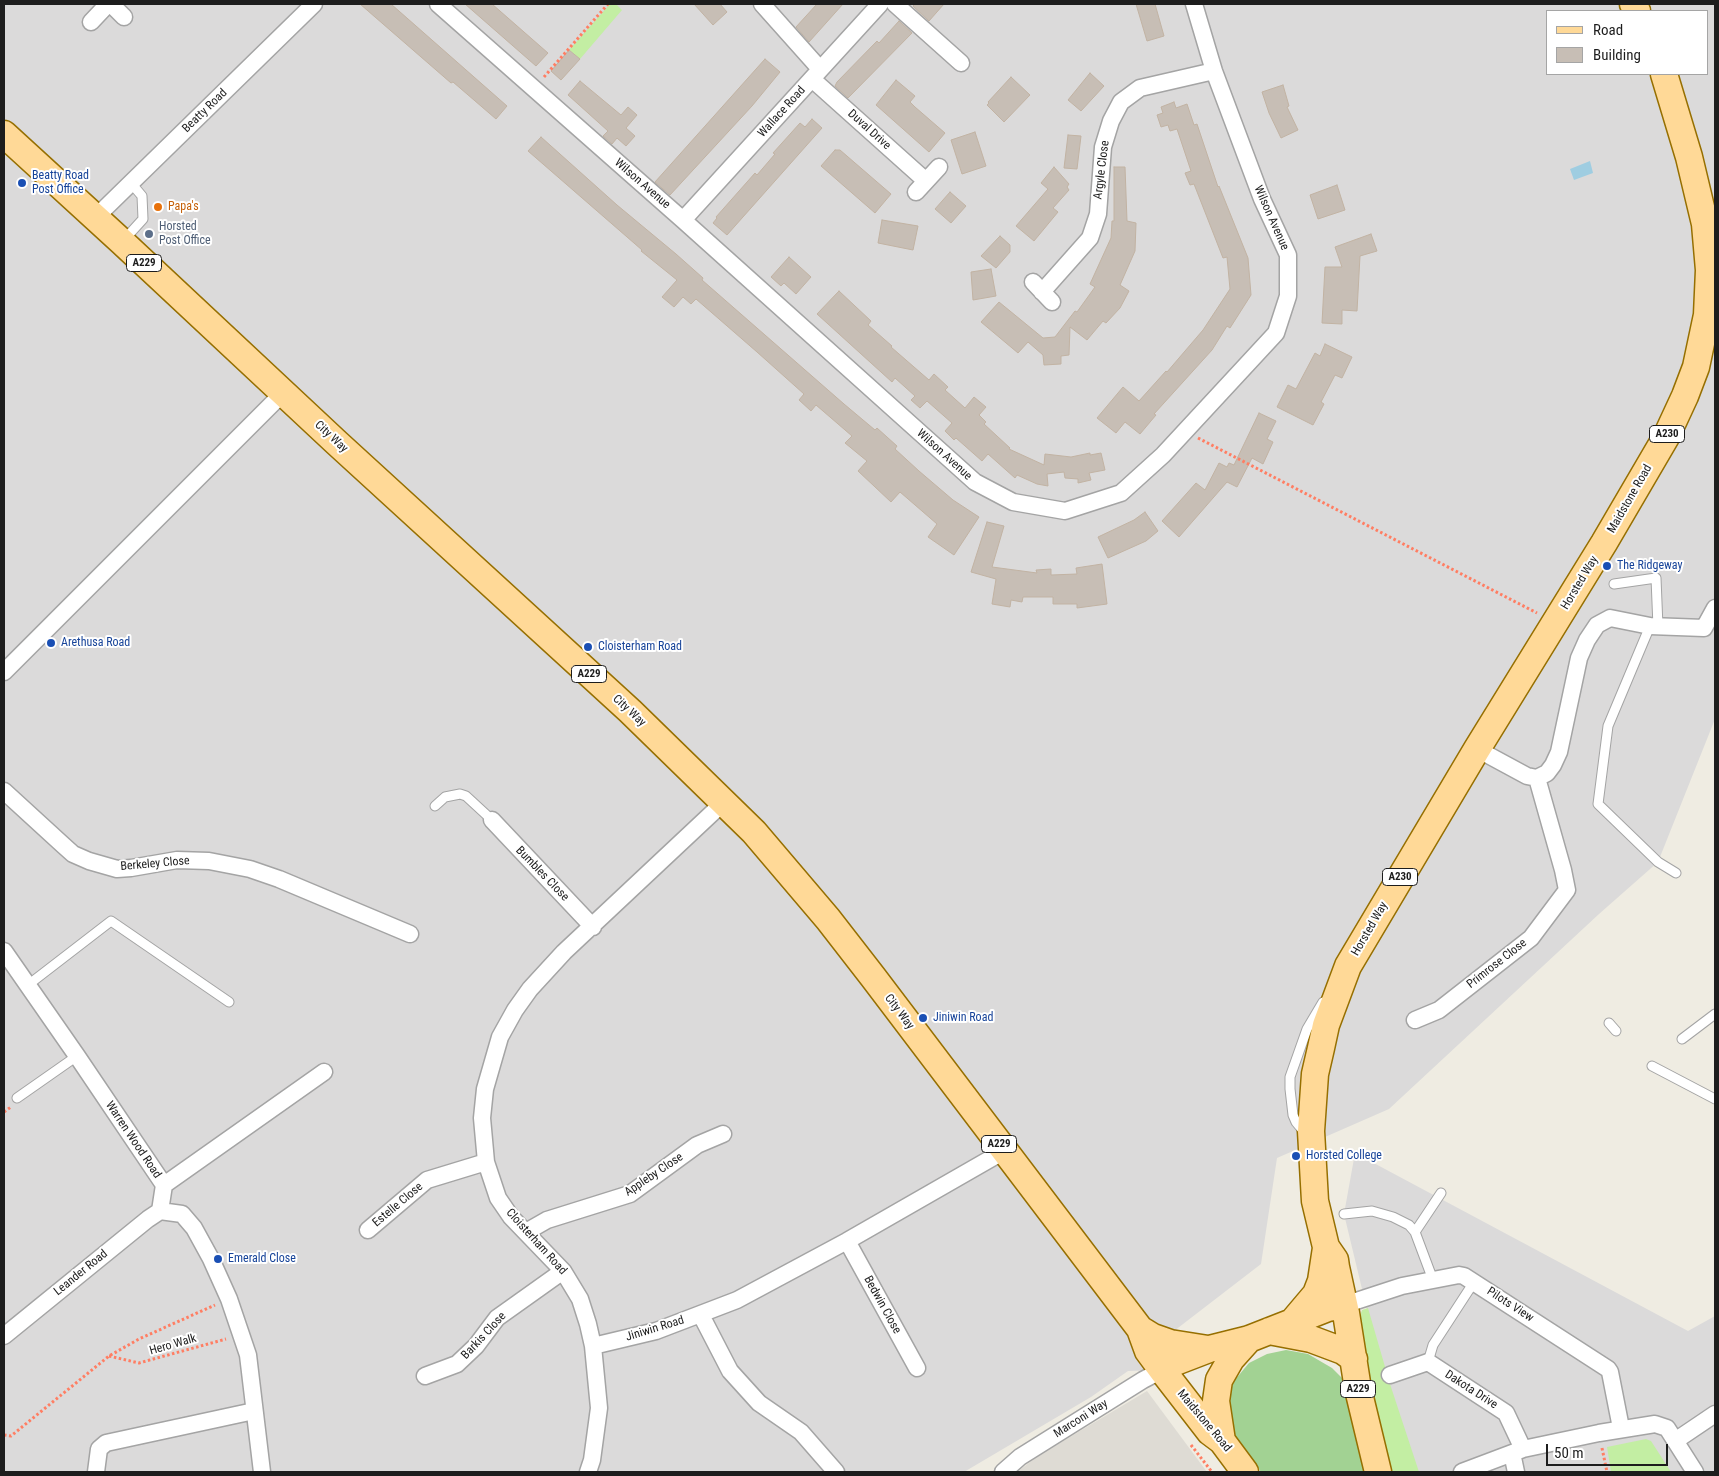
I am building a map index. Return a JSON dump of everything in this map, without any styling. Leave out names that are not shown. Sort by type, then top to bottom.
[{"type":"main road","name":"Maidstone Road","points":[[1604,543],[1666,437],[1685,396],[1696,367],[1707,315],[1709,270],[1705,224],[1689,157],[1664,75]]},
{"type":"main road","name":"City Way","points":[[4,134],[630,711],[724,802],[781,863],[828,919],[1140,1329],[1148,1351],[1162,1370]]},
{"type":"main road","name":"Horsted Way","points":[[1344,1304],[1335,1260],[1326,1247],[1315,1201],[1311,1140],[1316,1074],[1326,1025],[1348,966],[1477,749],[1604,543]]},
{"type":"main road","points":[[1222,1440],[1216,1401],[1219,1380],[1231,1358],[1312,1301],[1321,1281],[1326,1247]]},
{"type":"main road","points":[[1162,1370],[1170,1364],[1208,1349],[1270,1331],[1328,1308],[1344,1304]]},
{"type":"main road","name":"A229","points":[[1344,1304],[1358,1389],[1378,1472]]},
{"type":"main road","points":[[1140,1329],[1153,1337],[1208,1349]]},
{"type":"main road","points":[[1270,1331],[1310,1339],[1343,1351],[1354,1359]]},
{"type":"main road","name":"Maidstone Road","points":[[1162,1370],[1210,1432],[1222,1440],[1245,1472]]},
{"type":"street","points":[[91,22],[109,4],[124,17]]},
{"type":"street","name":"Beatty Road","points":[[95,218],[314,4]]},
{"type":"street","name":"Wilson Avenue","points":[[438,4],[684,220],[975,482],[1013,502],[1066,511],[1121,493],[1163,455],[1276,333],[1288,296],[1288,255],[1262,199],[1214,71],[1194,4]]},
{"type":"street","name":"Duval Drive","points":[[762,4],[816,74],[921,186],[939,167]]},
{"type":"street","name":"Wallace Road","points":[[684,220],[880,4]]},
{"type":"street","points":[[896,4],[961,63]]},
{"type":"street","name":"Argyle Close","points":[[1042,292],[1090,238],[1098,214],[1103,147],[1111,121],[1121,102],[1140,88],[1214,71]]},
{"type":"street","points":[[4,672],[284,394]]},
{"type":"street","points":[[1477,749],[1527,776],[1537,778],[1547,773],[1553,766],[1559,752],[1579,658],[1592,631],[1603,621],[1610,618],[1654,626],[1704,628],[1715,608]]},
{"type":"street","name":"Primrose Close","points":[[1415,1020],[1439,1010],[1531,938],[1568,890],[1537,778]]},
{"type":"street","name":"Berkeley Close","points":[[4,791],[73,854],[89,861],[118,868],[177,860],[209,860],[250,869],[279,879],[410,934]]},
{"type":"street","name":"Cloisterham Road","points":[[588,1472],[592,1460],[599,1408],[594,1346],[580,1299],[563,1271],[511,1217],[498,1198],[486,1162],[482,1118],[485,1089],[500,1037],[530,988],[564,952],[593,927],[724,802]]},
{"type":"street","name":"Bumbles Close","points":[[492,820],[593,927]]},
{"type":"street","name":"Warren Wood Road","points":[[4,951],[164,1185],[160,1211]]},
{"type":"street","points":[[164,1185],[324,1072]]},
{"type":"street","name":"Appleby Close","points":[[526,1232],[547,1220],[630,1194],[697,1145],[723,1134]]},
{"type":"street","name":"Jiniwin Road","points":[[594,1346],[656,1331],[737,1300],[846,1241],[1004,1150]]},
{"type":"street","name":"Estelle Close","points":[[368,1230],[427,1180],[486,1162]]},
{"type":"street","points":[[160,1211],[182,1214],[194,1228],[211,1259],[229,1299],[248,1355],[262,1472]]},
{"type":"street","name":"Leander Road","points":[[4,1336],[160,1211]]},
{"type":"street","name":"Bedwin Close","points":[[846,1241],[918,1368]]},
{"type":"street","name":"Barkis Close","points":[[425,1376],[457,1364],[476,1346],[497,1318],[563,1271]]},
{"type":"street","name":"Pilots View","points":[[1344,1304],[1402,1286],[1459,1275],[1474,1282],[1608,1368],[1622,1428]]},
{"type":"street","points":[[700,1315],[730,1371],[759,1403],[801,1432],[836,1472]]},
{"type":"street","points":[[1390,1375],[1428,1362]]},
{"type":"street","name":"Dakota Drive","points":[[1428,1362],[1506,1413],[1518,1451],[1516,1472]]},
{"type":"street","name":"Marconi Way","points":[[1003,1472],[1020,1458],[1143,1380],[1162,1370]]},
{"type":"street","points":[[96,1472],[99,1449],[106,1443],[254,1411]]},
{"type":"street","points":[[1675,1441],[1715,1414]]},
{"type":"street","points":[[1462,1472],[1518,1451],[1622,1428],[1651,1424],[1666,1428],[1695,1472]]},
{"type":"lane","points":[[122,242],[143,219],[142,196],[131,183]]},
{"type":"lane","points":[[1614,584],[1656,578],[1654,626],[1608,726],[1598,804],[1658,862],[1676,873]]},
{"type":"lane","points":[[435,806],[444,797],[460,794],[466,796],[492,820]]},
{"type":"lane","points":[[28,985],[111,921],[229,1002]]},
{"type":"lane","points":[[1682,1038],[1715,1014]]},
{"type":"lane","points":[[1608,1023],[1616,1031]]},
{"type":"lane","points":[[17,1098],[77,1056]]},
{"type":"lane","points":[[1652,1066],[1715,1099]]},
{"type":"lane","points":[[1415,1232],[1441,1193]]},
{"type":"lane","points":[[1344,1214],[1372,1211],[1393,1217],[1409,1225],[1415,1232],[1433,1280]]},
{"type":"lane","points":[[1428,1362],[1433,1345],[1474,1282]]},
{"type":"path","points":[[534,88],[608,4]]},
{"type":"path","points":[[1185,432],[1556,622]]},
{"type":"path","name":"Hero Walk","points":[[4,1435],[11,1436],[109,1356],[139,1338],[229,1299]]},
{"type":"path","name":"Hero Walk","points":[[109,1356],[139,1363],[241,1334]]},
{"type":"path","points":[[1599,1433],[1606,1472]]},
{"type":"shaded area","points":[[4,4],[1715,4],[1715,719],[1658,862],[1599,914],[1389,1109],[1277,1158],[1261,1264],[1148,1351],[1162,1370],[1128,1371],[1091,1397],[964,1472],[4,1472]]},
{"type":"shaded area","points":[[1355,1153],[1688,1331],[1715,1316],[1715,1472],[1406,1472],[1344,1214]]},
{"type":"shaded area","points":[[1147,1391],[1207,1472],[1017,1472],[1038,1456]]},
{"type":"green space","points":[[610,4],[616,4],[622,10],[580,59],[569,50]]},
{"type":"green space","points":[[1368,1308],[1390,1384],[1419,1472],[1390,1472],[1357,1324],[1362,1310]]},
{"type":"green space","points":[[1286,1350],[1308,1354],[1332,1368],[1343,1379],[1364,1472],[1261,1472],[1229,1428],[1226,1403],[1234,1381],[1249,1363],[1267,1354]]},
{"type":"green space","points":[[1646,1439],[1651,1441],[1671,1472],[1611,1472],[1607,1447]]},
{"type":"water","points":[[1590,161],[1593,173],[1574,180],[1570,169]]},
{"type":"building","points":[[360,4],[391,4],[507,106],[496,119],[453,82],[451,83]]},
{"type":"building","points":[[465,4],[492,4],[548,53],[536,66]]},
{"type":"building","points":[[694,4],[720,4],[727,12],[713,25]]},
{"type":"building","points":[[817,4],[843,4],[809,42],[796,27]]},
{"type":"building","points":[[915,4],[944,4],[929,21],[913,6]]},
{"type":"building","points":[[1136,4],[1155,4],[1164,36],[1147,41]]},
{"type":"building","points":[[899,21],[912,33],[848,98],[835,86],[837,82],[877,41],[879,43]]},
{"type":"building","points":[[569,50],[580,59],[561,80],[551,71]]},
{"type":"building","points":[[765,59],[780,72],[752,106],[670,195],[655,182]]},
{"type":"building","points":[[1090,73],[1104,86],[1081,111],[1068,100]]},
{"type":"building","points":[[1011,77],[1030,95],[1004,122],[987,105]]},
{"type":"building","points":[[896,80],[915,96],[910,102],[945,133],[929,152],[876,105]]},
{"type":"building","points":[[580,81],[621,115],[628,107],[637,115],[626,128],[635,136],[626,146],[617,138],[612,144],[603,136],[608,131],[568,95]]},
{"type":"building","points":[[1283,85],[1289,106],[1287,107],[1298,130],[1281,138],[1269,113],[1262,92]]},
{"type":"building","points":[[1174,102],[1176,108],[1187,104],[1194,125],[1197,124],[1218,187],[1248,258],[1251,295],[1230,328],[1227,326],[1212,350],[1154,414],[1156,415],[1140,434],[1125,422],[1116,433],[1097,418],[1123,387],[1139,401],[1203,330],[1230,289],[1227,257],[1223,258],[1194,184],[1190,185],[1185,173],[1191,171],[1177,129],[1170,131],[1168,125],[1161,127],[1157,115],[1163,113],[1161,107]]},
{"type":"building","points":[[812,119],[822,128],[727,235],[713,223],[716,217],[755,173],[757,175],[775,154],[773,153],[800,123],[805,127]]},
{"type":"building","points":[[975,132],[986,166],[962,174],[951,140]]},
{"type":"building","points":[[1068,135],[1081,136],[1077,169],[1064,168]]},
{"type":"building","points":[[541,137],[844,404],[875,430],[877,428],[897,446],[895,449],[919,471],[953,500],[979,517],[954,555],[928,537],[937,524],[900,492],[891,502],[858,471],[867,461],[845,443],[852,436],[816,405],[811,411],[799,400],[804,394],[757,352],[696,299],[691,304],[683,297],[674,307],[662,297],[677,280],[641,251],[528,151]]},
{"type":"building","points":[[835,150],[840,150],[891,194],[875,213],[821,166]]},
{"type":"building","points":[[1054,167],[1069,184],[1067,187],[1069,190],[1053,208],[1058,212],[1034,241],[1016,226],[1048,189],[1041,183]]},
{"type":"building","points":[[1114,167],[1125,167],[1127,221],[1136,223],[1135,251],[1120,285],[1129,291],[1120,308],[1106,323],[1103,321],[1087,340],[1070,327],[1069,355],[1061,356],[1061,364],[1044,365],[1043,355],[1028,342],[1018,353],[981,322],[999,302],[1043,338],[1055,337],[1075,311],[1077,312],[1095,287],[1090,284],[1111,238],[1112,221],[1114,221]]},
{"type":"building","points":[[1337,185],[1345,210],[1318,219],[1310,195]]},
{"type":"building","points":[[950,192],[966,206],[951,223],[935,209]]},
{"type":"building","points":[[882,220],[918,226],[913,250],[878,243]]},
{"type":"building","points":[[1371,234],[1377,251],[1360,256],[1357,311],[1342,310],[1342,324],[1322,323],[1325,267],[1342,267],[1335,247]]},
{"type":"building","points":[[1000,236],[1010,245],[1010,252],[996,268],[981,256]]},
{"type":"building","points":[[789,257],[811,277],[796,294],[784,283],[781,286],[771,277]]},
{"type":"building","points":[[991,269],[996,296],[973,300],[971,272]]},
{"type":"building","points":[[839,291],[871,321],[868,325],[929,380],[934,374],[948,387],[945,390],[965,408],[974,397],[986,407],[979,415],[986,422],[984,424],[1009,449],[1044,465],[1045,454],[1071,457],[1101,453],[1105,470],[1089,473],[1091,480],[1078,483],[1078,479],[1065,478],[1064,472],[1047,474],[1048,486],[1037,484],[1017,475],[1015,478],[988,454],[982,461],[945,431],[952,423],[927,401],[920,408],[911,400],[915,396],[895,378],[892,382],[817,314]]},
{"type":"building","points":[[1325,344],[1352,357],[1342,378],[1335,375],[1321,402],[1324,404],[1313,425],[1277,407],[1288,385],[1296,389],[1315,353],[1320,356]]},
{"type":"building","points":[[1259,413],[1276,421],[1267,439],[1273,442],[1263,464],[1252,458],[1237,487],[1227,482],[1179,537],[1162,521],[1196,483],[1205,490],[1219,463],[1227,467],[1229,463],[1234,465]]},
{"type":"building","points":[[1145,512],[1158,531],[1146,541],[1108,558],[1098,537],[1134,520]]},
{"type":"building","points":[[987,522],[1004,526],[992,567],[1037,573],[1036,570],[1051,569],[1051,575],[1077,574],[1076,568],[1102,564],[1107,604],[1077,608],[1077,604],[1053,604],[1053,597],[1023,597],[1022,602],[1011,600],[1010,607],[992,604],[996,579],[971,572]]},
{"type":"place","name":"Beatty Road Post Office","points":[[22,183]]},
{"type":"place","name":"Papa's","points":[[158,207]]},
{"type":"place","name":"Horsted Post Office","points":[[149,234]]},
{"type":"place","name":"The Ridgeway","points":[[1607,566]]},
{"type":"place","name":"Arethusa Road","points":[[51,643]]},
{"type":"place","name":"Cloisterham Road","points":[[588,647]]},
{"type":"place","name":"Jiniwin Road","points":[[923,1018]]},
{"type":"place","name":"Horsted College","points":[[1296,1156]]},
{"type":"place","name":"Emerald Close","points":[[218,1259]]}]
